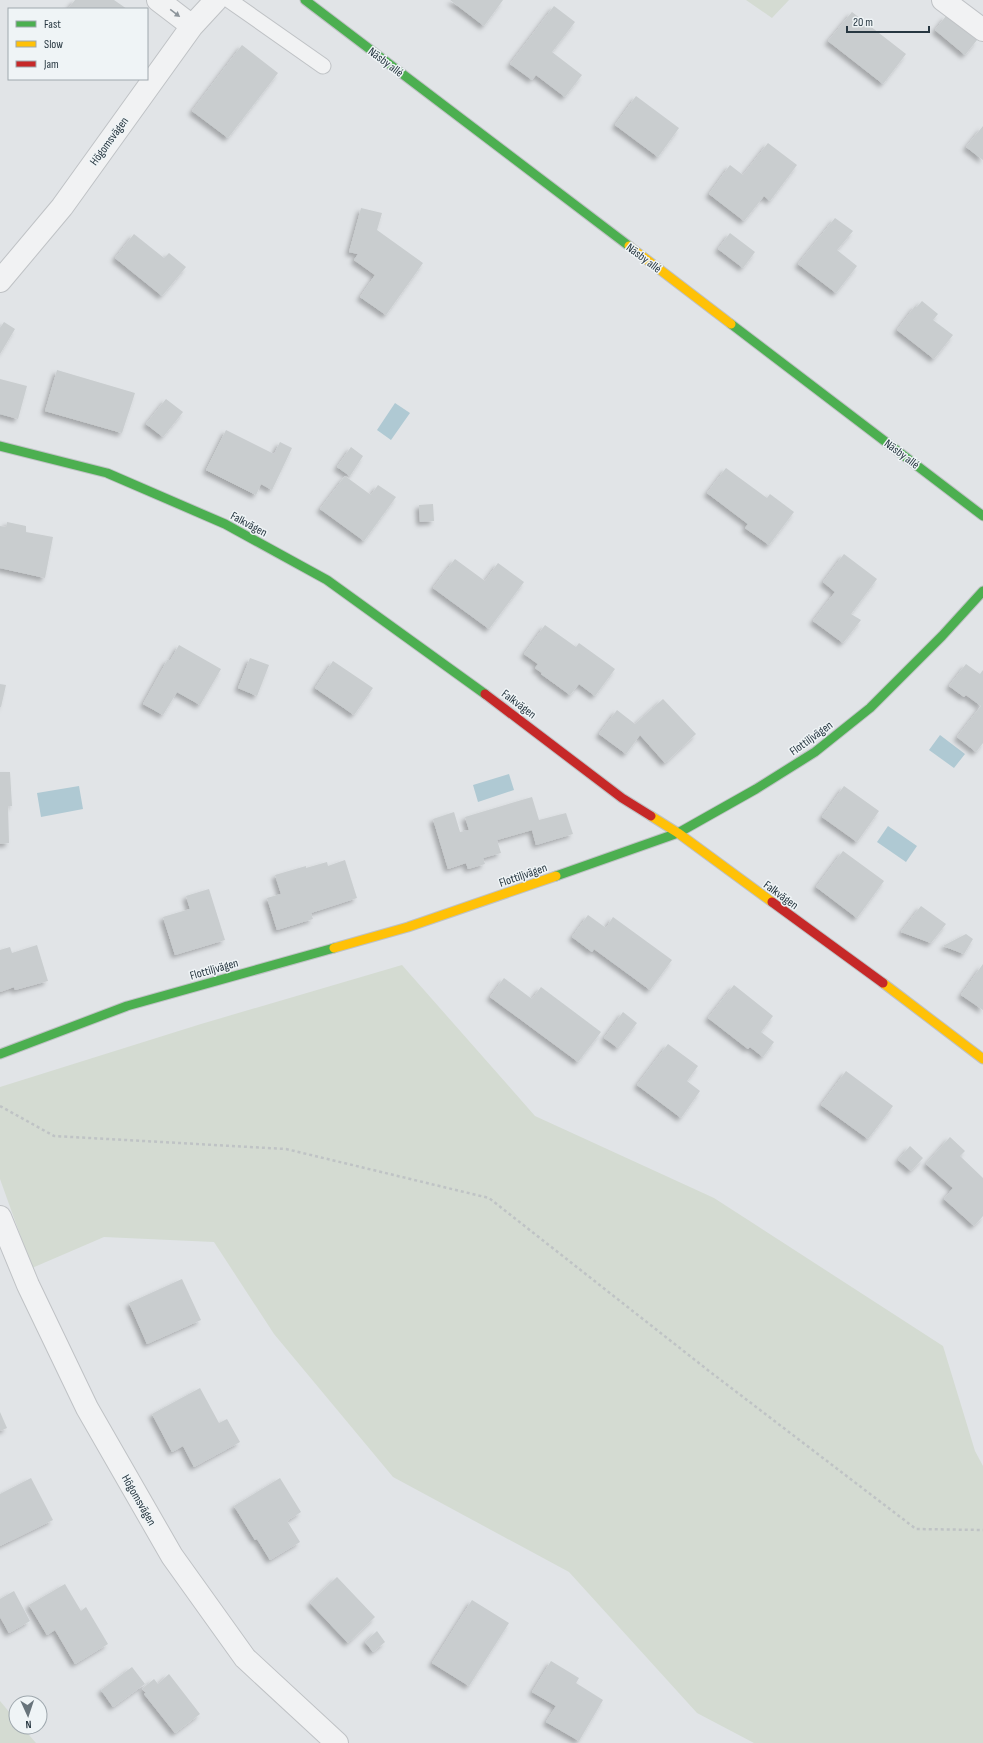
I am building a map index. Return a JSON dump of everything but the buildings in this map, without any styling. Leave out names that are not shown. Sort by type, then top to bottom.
[{"type":"street","points":[[158,0],[192,26]]},
{"type":"street","name":"Högomsvägen","points":[[0,280],[62,207],[192,26],[216,0]]},
{"type":"street","name":"Näsby allé","points":[[305,0],[983,516]]},
{"type":"street","points":[[943,0],[983,30]]},
{"type":"street","name":"Falkvägen","points":[[0,446],[107,473],[225,524],[327,580],[514,714],[622,798],[678,833],[901,996],[983,1059]]},
{"type":"street","name":"Flottiljvägen","points":[[0,1054],[127,1006],[408,927],[678,833],[756,789],[815,752],[870,708],[942,636],[983,591]]},
{"type":"street","name":"Högomsvägen","points":[[0,1216],[28,1285],[87,1408],[172,1556],[245,1658],[338,1743]]},
{"type":"lane","points":[[229,0],[323,66]]},
{"type":"path","points":[[0,1106],[54,1136],[286,1149],[489,1198],[709,1371],[916,1530],[983,1530]]},
{"type":"shaded area","points":[[746,0],[789,0],[772,18]]},
{"type":"shaded area","points":[[402,965],[535,1116],[714,1198],[943,1346],[975,1451],[983,1466],[983,1743],[754,1743],[697,1713],[569,1572],[393,1477],[274,1334],[214,1242],[104,1237],[32,1268],[0,1179],[0,1087],[201,1024]]},
{"type":"shaded area","points":[[0,1701],[8,1710],[8,1735],[29,1735],[36,1743],[0,1743]]},
{"type":"water","points":[[395,403],[410,413],[391,440],[377,430]]},
{"type":"water","points":[[940,735],[965,754],[954,768],[929,750]]},
{"type":"water","points":[[509,774],[514,790],[478,802],[473,785]]},
{"type":"water","points":[[79,786],[83,809],[41,817],[37,793]]},
{"type":"water","points":[[888,826],[917,846],[906,862],[877,842]]},
{"type":"traffic: fast","points":[[305,0],[629,246]]},
{"type":"traffic: fast","points":[[731,324],[983,516]]},
{"type":"traffic: fast","points":[[0,446],[107,473],[225,524],[327,580],[485,694]]},
{"type":"traffic: fast","points":[[556,876],[678,833],[756,789],[815,752],[870,708],[942,636],[983,591]]},
{"type":"traffic: fast","points":[[0,1054],[127,1006],[334,948]]},
{"type":"traffic: slow","points":[[629,246],[731,324]]},
{"type":"traffic: slow","points":[[651,816],[678,833],[772,902]]},
{"type":"traffic: slow","points":[[334,948],[408,927],[556,876]]},
{"type":"traffic: slow","points":[[883,983],[983,1059]]},
{"type":"traffic: jam","points":[[485,694],[622,798],[651,816]]},
{"type":"traffic: jam","points":[[772,902],[883,983]]}]
